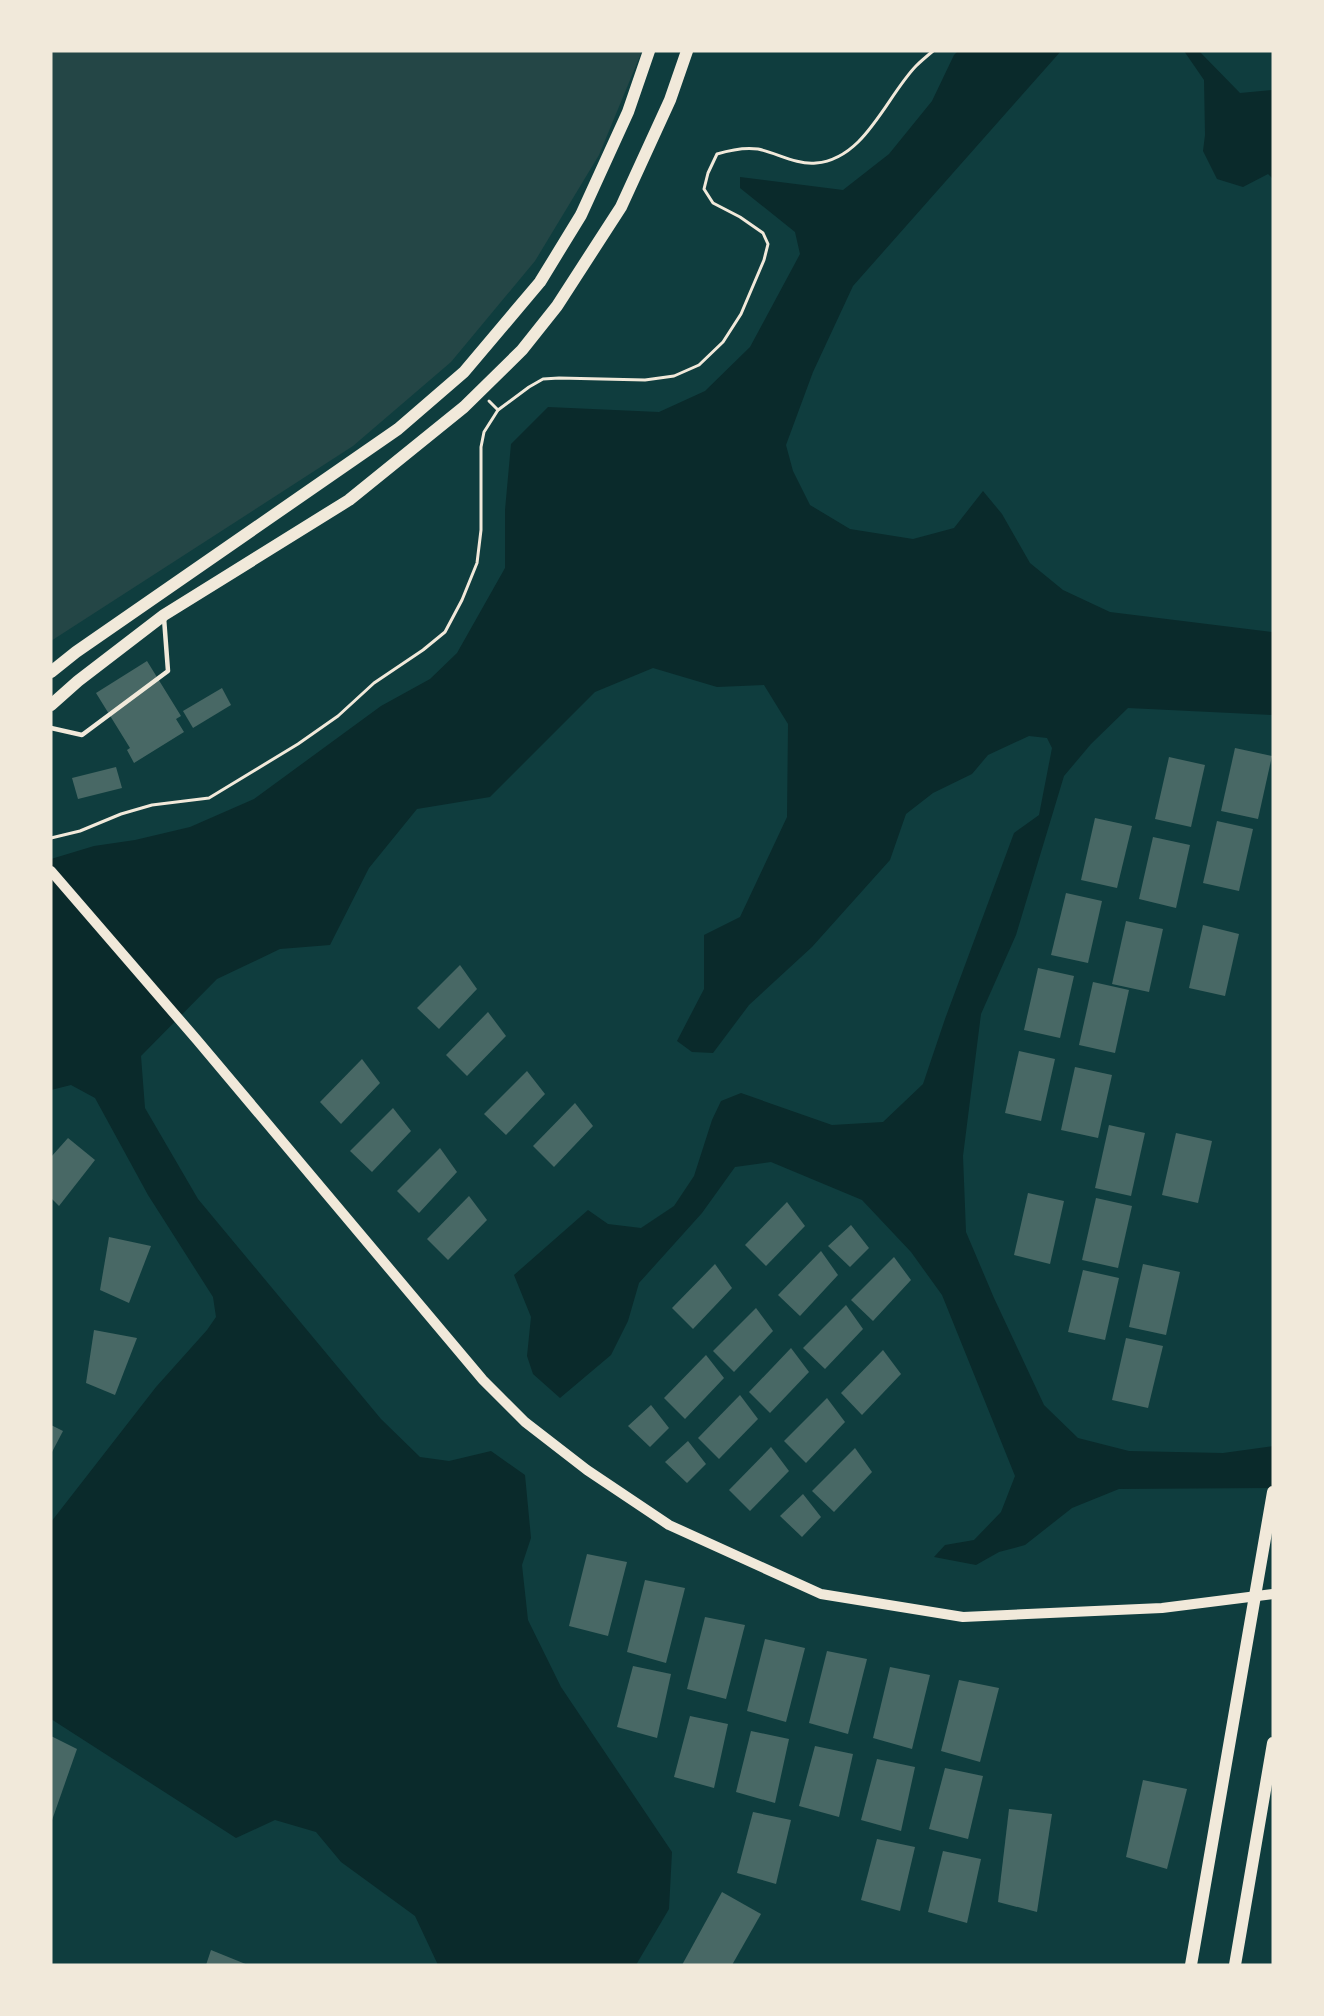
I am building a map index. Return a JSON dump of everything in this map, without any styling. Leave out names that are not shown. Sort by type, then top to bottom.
[{"type":"main road","points":[[51,672],[76,652],[398,429],[464,372],[540,282],[580,215],[628,112],[650,51]]},
{"type":"main road","points":[[51,705],[78,681],[164,615],[349,500],[465,407],[522,350],[557,306],[621,207],[670,100],[687,51]]},
{"type":"main road","points":[[1191,1965],[1273,1492]]},
{"type":"main road","points":[[1235,1965],[1273,1743]]},
{"type":"street","points":[[51,871],[197,1040],[483,1380],[525,1422],[569,1456],[669,1525],[821,1594],[963,1617],[1162,1608],[1273,1594]]},
{"type":"lane","points":[[51,728],[82,735],[168,671],[164,615]]},
{"type":"path","points":[[51,838],[80,831],[121,814],[152,806],[209,798],[306,739],[338,716],[374,683],[445,632],[462,600],[477,563],[481,530],[481,447],[484,432],[498,411],[529,387],[543,380],[559,378],[645,380],[674,376],[699,365],[723,342],[741,314],[764,260],[768,244],[763,233],[740,217],[713,203],[704,189],[708,173],[717,154],[732,149],[757,149],[790,159],[816,163],[840,156],[864,136],[915,66],[933,51]]},
{"type":"shaded area","points":[[51,51],[642,51],[599,155],[535,261],[451,362],[353,446],[51,641]]},
{"type":"shaded area","points":[[958,51],[1061,51],[853,286],[813,372],[786,445],[793,471],[810,505],[850,529],[913,539],[954,528],[983,491],[1002,514],[1030,563],[1063,590],[1110,612],[1273,632],[1273,715],[1128,708],[1091,744],[1064,776],[1016,935],[981,1014],[963,1156],[966,1232],[1044,1405],[1078,1438],[1129,1451],[1223,1453],[1273,1446],[1273,1488],[1119,1489],[1072,1508],[1025,1545],[999,1552],[976,1565],[934,1557],[945,1545],[974,1540],[1001,1512],[1015,1476],[942,1295],[911,1252],[862,1200],[771,1162],[735,1167],[702,1213],[639,1283],[628,1321],[611,1355],[560,1398],[533,1374],[527,1356],[531,1317],[514,1275],[588,1210],[608,1224],[641,1228],[674,1206],[694,1176],[712,1120],[721,1101],[741,1093],[832,1125],[883,1122],[923,1084],[1014,833],[1039,815],[1052,748],[1047,738],[1029,736],[988,755],[972,774],[933,793],[906,814],[890,860],[812,947],[749,1005],[713,1053],[692,1052],[677,1041],[704,989],[704,935],[740,917],[787,817],[788,724],[764,685],[717,687],[653,668],[595,692],[490,797],[417,809],[369,868],[330,945],[280,949],[217,979],[141,1056],[145,1108],[198,1199],[381,1419],[420,1457],[449,1461],[491,1451],[525,1475],[531,1538],[522,1565],[528,1620],[561,1687],[672,1852],[669,1909],[636,1965],[438,1965],[415,1916],[341,1862],[316,1832],[275,1820],[236,1838],[51,1719],[51,1522],[156,1387],[216,1317],[213,1297],[148,1195],[95,1098],[71,1085],[51,1090],[51,859],[94,846],[135,840],[190,827],[254,799],[381,706],[430,679],[457,653],[505,568],[505,510],[511,444],[548,407],[659,412],[705,391],[750,347],[800,254],[795,232],[740,188],[740,177],[843,190],[889,154],[932,101]]},
{"type":"shaded area","points":[[1184,51],[1199,51],[1240,93],[1273,90],[1273,179],[1268,174],[1243,187],[1217,179],[1203,151],[1204,80]]},
{"type":"building","points":[[147,661],[181,716],[176,719],[184,732],[134,763],[127,750],[130,748],[96,693]]},
{"type":"building","points":[[222,688],[231,705],[193,728],[183,711]]},
{"type":"building","points":[[1235,748],[1272,756],[1258,819],[1221,811]]},
{"type":"building","points":[[1169,757],[1205,765],[1191,827],[1155,819]]},
{"type":"building","points":[[116,767],[122,788],[78,799],[72,778]]},
{"type":"building","points":[[1095,818],[1132,826],[1117,888],[1081,880]]},
{"type":"building","points":[[1217,821],[1253,829],[1239,891],[1203,883]]},
{"type":"building","points":[[1153,837],[1190,845],[1176,908],[1139,899]]},
{"type":"building","points":[[1066,893],[1102,901],[1088,963],[1051,955]]},
{"type":"building","points":[[1126,921],[1163,929],[1149,992],[1112,984]]},
{"type":"building","points":[[1203,925],[1239,934],[1225,996],[1189,988]]},
{"type":"building","points":[[460,965],[477,989],[439,1029],[417,1008]]},
{"type":"building","points":[[1038,968],[1074,976],[1060,1038],[1024,1030]]},
{"type":"building","points":[[1093,982],[1129,990],[1115,1053],[1079,1045]]},
{"type":"building","points":[[488,1012],[506,1036],[467,1076],[446,1055]]},
{"type":"building","points":[[1019,1051],[1055,1059],[1041,1121],[1005,1113]]},
{"type":"building","points":[[362,1059],[380,1083],[341,1124],[320,1102]]},
{"type":"building","points":[[1075,1067],[1112,1075],[1098,1138],[1061,1130]]},
{"type":"building","points":[[527,1071],[545,1094],[506,1135],[484,1114]]},
{"type":"building","points":[[575,1103],[593,1126],[554,1167],[533,1146]]},
{"type":"building","points":[[393,1108],[411,1131],[372,1172],[350,1151]]},
{"type":"building","points":[[1109,1125],[1145,1133],[1131,1196],[1095,1188]]},
{"type":"building","points":[[1176,1133],[1212,1141],[1198,1203],[1162,1195]]},
{"type":"building","points":[[68,1138],[95,1160],[59,1206],[51,1198],[51,1157]]},
{"type":"building","points":[[440,1148],[457,1172],[419,1213],[397,1191]]},
{"type":"building","points":[[1028,1193],[1064,1201],[1050,1264],[1014,1255]]},
{"type":"building","points":[[469,1196],[487,1220],[448,1260],[427,1239]]},
{"type":"building","points":[[1096,1198],[1132,1206],[1118,1268],[1082,1260]]},
{"type":"building","points":[[787,1202],[805,1226],[766,1266],[745,1245]]},
{"type":"building","points":[[851,1225],[869,1248],[850,1267],[828,1246]]},
{"type":"building","points":[[109,1237],[151,1246],[129,1303],[100,1290]]},
{"type":"building","points":[[821,1251],[838,1275],[800,1316],[778,1295]]},
{"type":"building","points":[[894,1257],[911,1280],[873,1321],[851,1300]]},
{"type":"building","points":[[715,1264],[732,1288],[693,1329],[672,1308]]},
{"type":"building","points":[[1143,1264],[1180,1272],[1166,1335],[1129,1327]]},
{"type":"building","points":[[1083,1270],[1119,1278],[1105,1340],[1068,1332]]},
{"type":"building","points":[[846,1305],[863,1329],[825,1369],[803,1348]]},
{"type":"building","points":[[756,1308],[773,1331],[734,1372],[713,1351]]},
{"type":"building","points":[[94,1330],[137,1338],[115,1395],[86,1383]]},
{"type":"building","points":[[1126,1338],[1163,1346],[1148,1408],[1112,1400]]},
{"type":"building","points":[[791,1348],[809,1372],[770,1413],[749,1392]]},
{"type":"building","points":[[883,1350],[901,1374],[862,1415],[841,1393]]},
{"type":"building","points":[[706,1355],[724,1378],[685,1419],[664,1398]]},
{"type":"building","points":[[740,1395],[758,1419],[719,1459],[698,1438]]},
{"type":"building","points":[[827,1398],[845,1422],[806,1463],[784,1441]]},
{"type":"building","points":[[651,1405],[669,1428],[650,1447],[628,1426]]},
{"type":"building","points":[[51,1425],[63,1431],[51,1454]]},
{"type":"building","points":[[688,1441],[706,1464],[687,1483],[665,1462]]},
{"type":"building","points":[[771,1447],[789,1471],[750,1511],[729,1490]]},
{"type":"building","points":[[855,1448],[872,1472],[834,1512],[812,1491]]},
{"type":"building","points":[[803,1494],[821,1517],[802,1537],[780,1516]]},
{"type":"building","points":[[587,1554],[627,1562],[608,1636],[569,1626]]},
{"type":"building","points":[[645,1580],[685,1588],[666,1663],[627,1652]]},
{"type":"building","points":[[705,1617],[745,1625],[726,1699],[687,1689]]},
{"type":"building","points":[[765,1639],[805,1648],[786,1722],[747,1711]]},
{"type":"building","points":[[827,1651],[867,1659],[848,1734],[809,1723]]},
{"type":"building","points":[[633,1666],[671,1674],[657,1738],[617,1727]]},
{"type":"building","points":[[890,1667],[930,1675],[912,1749],[873,1738]]},
{"type":"building","points":[[959,1680],[999,1688],[980,1762],[941,1751]]},
{"type":"building","points":[[690,1716],[728,1724],[714,1788],[674,1777]]},
{"type":"building","points":[[751,1731],[789,1739],[775,1803],[736,1792]]},
{"type":"building","points":[[51,1736],[77,1749],[51,1823]]},
{"type":"building","points":[[815,1746],[853,1754],[839,1817],[799,1806]]},
{"type":"building","points":[[877,1759],[915,1767],[901,1831],[861,1820]]},
{"type":"building","points":[[945,1768],[983,1776],[968,1839],[929,1829]]},
{"type":"building","points":[[1143,1780],[1187,1789],[1167,1869],[1126,1857]]},
{"type":"building","points":[[1009,1809],[1052,1814],[1037,1912],[998,1902]]},
{"type":"building","points":[[753,1812],[791,1820],[776,1884],[737,1873]]},
{"type":"building","points":[[877,1839],[915,1847],[900,1911],[861,1900]]},
{"type":"building","points":[[943,1851],[981,1859],[967,1923],[928,1912]]},
{"type":"building","points":[[722,1892],[761,1914],[732,1965],[682,1965]]},
{"type":"building","points":[[211,1950],[248,1965],[206,1965]]}]
